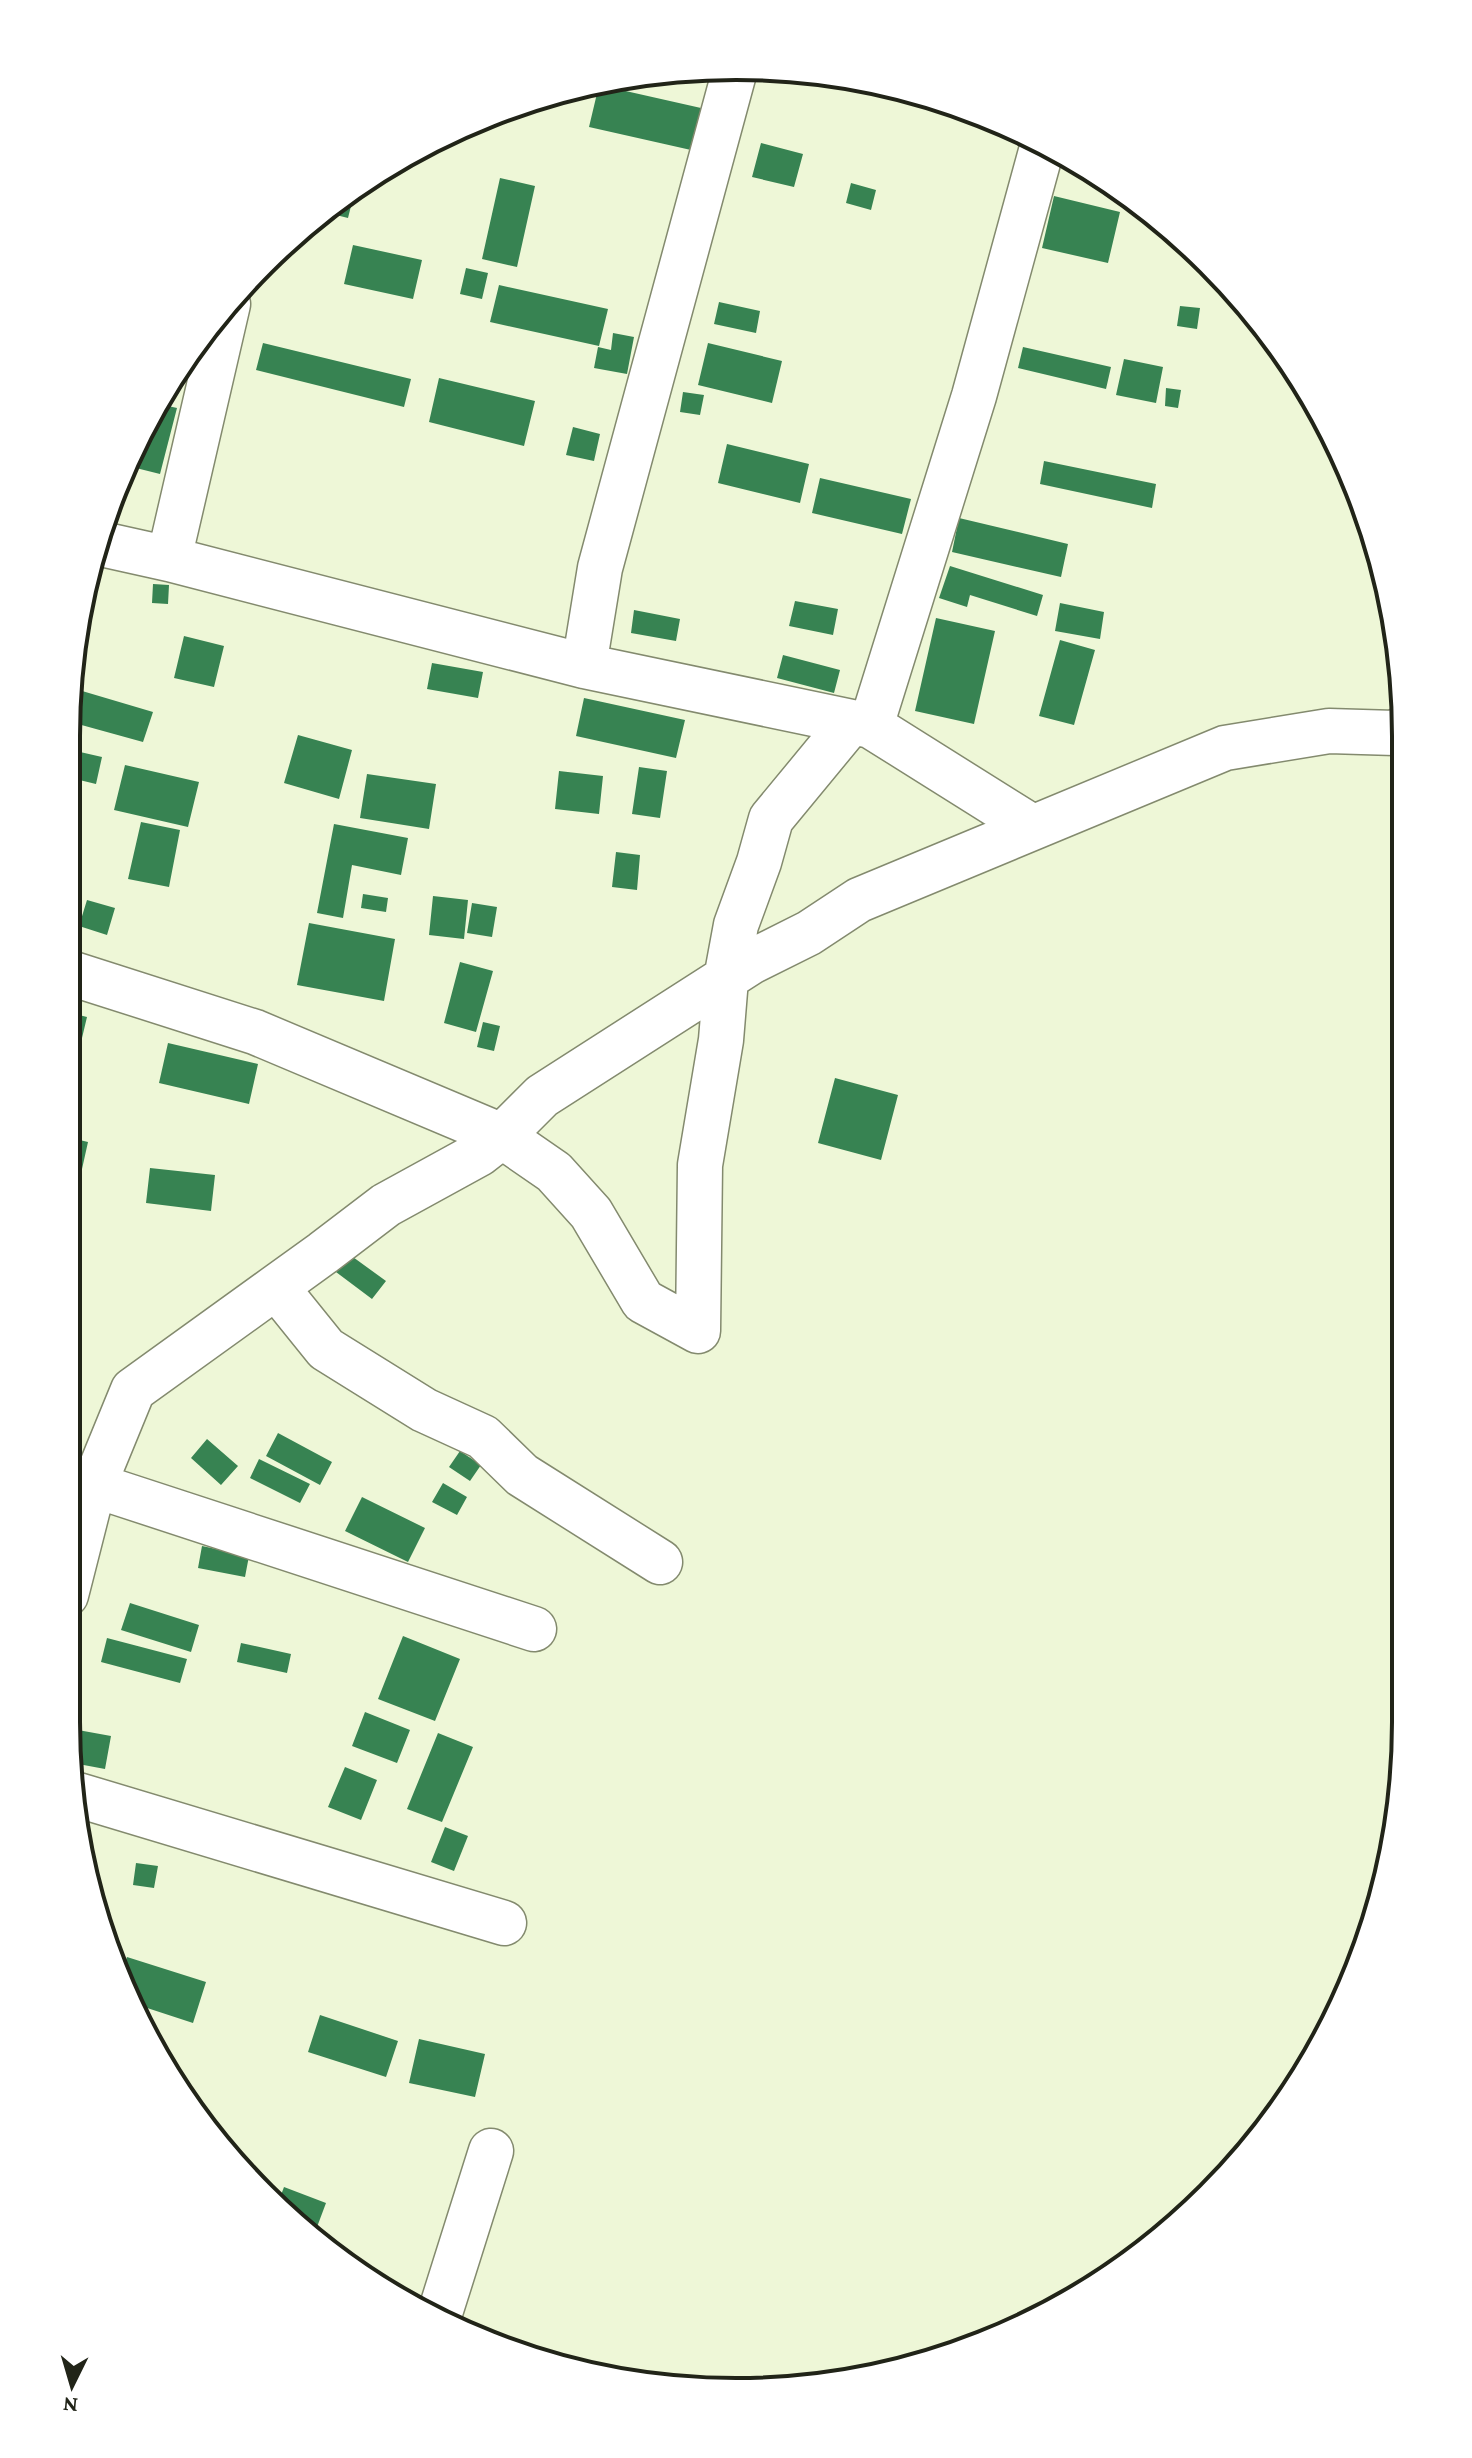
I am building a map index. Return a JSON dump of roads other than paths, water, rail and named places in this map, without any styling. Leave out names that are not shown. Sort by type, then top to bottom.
[{"type":"street","points":[[584,666],[600,568],[732,80]]},
{"type":"street","points":[[80,976],[255,1032],[502,1136],[554,1172],[591,1213],[643,1301],[698,1331],[700,1165],[736,925],[771,819],[861,724],[974,396],[1040,155]]},
{"type":"street","points":[[169,559],[222,329]]},
{"type":"street","points":[[108,546],[584,666],[861,724],[1032,827]]},
{"type":"street","points":[[534,1629],[80,1479],[133,1390],[386,1205],[479,1154],[542,1096],[751,962],[809,933],[859,900],[1225,748],[1329,731],[1392,733]]},
{"type":"street","points":[[276,1287],[326,1349],[424,1410],[483,1437],[522,1475],[660,1562]]},
{"type":"street","points":[[85,1797],[504,1923]]},
{"type":"street","points":[[442,2308],[491,2151]]}]
